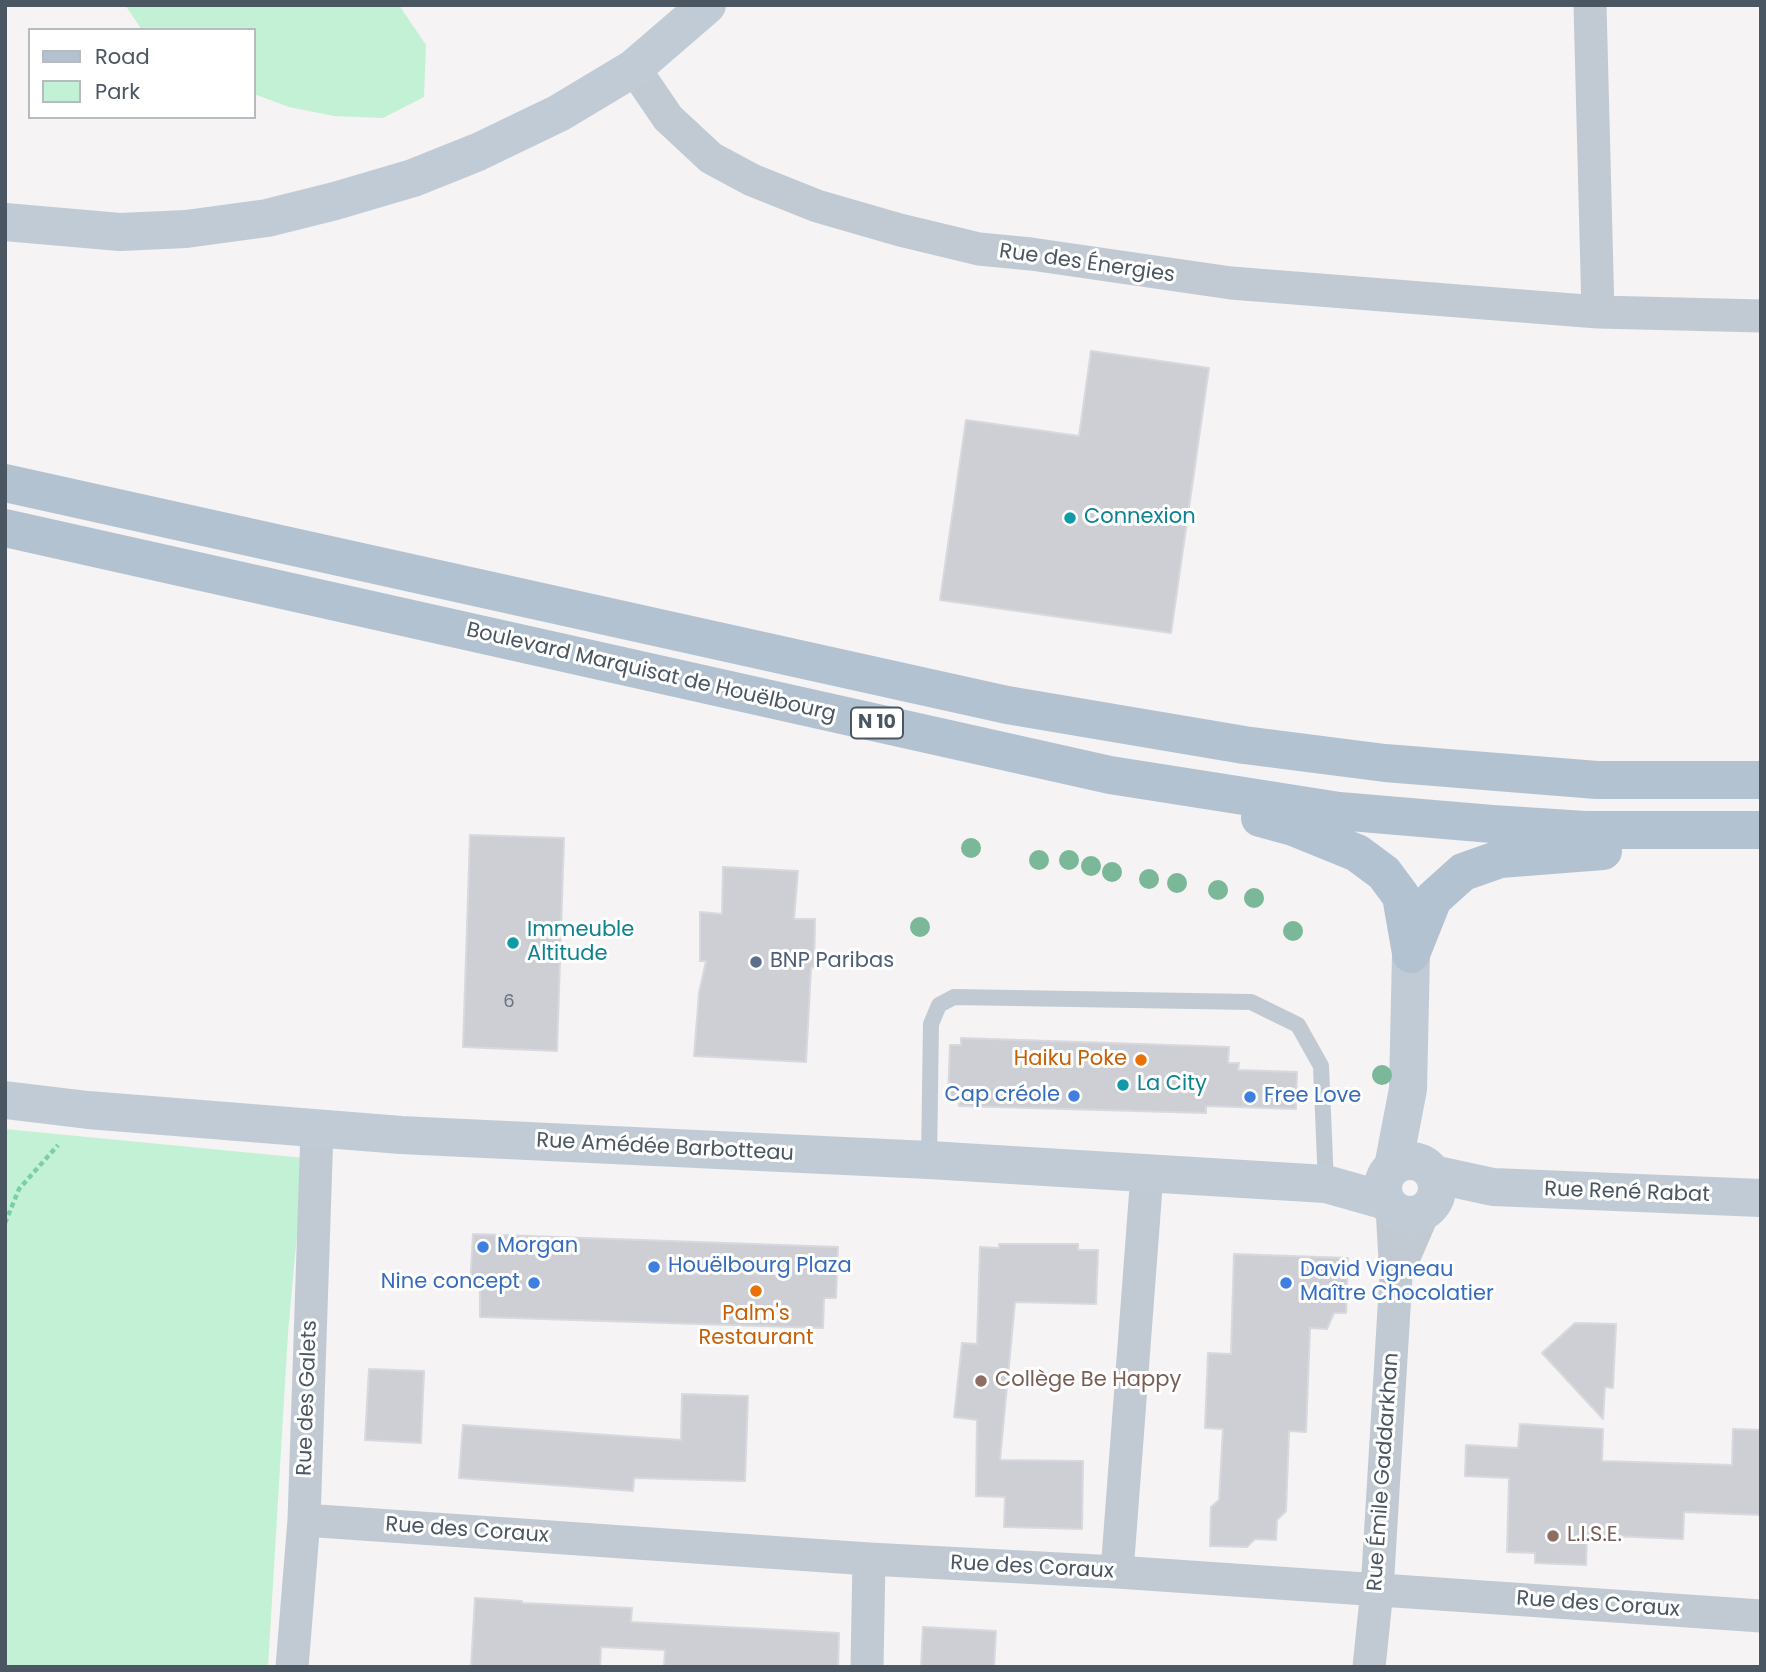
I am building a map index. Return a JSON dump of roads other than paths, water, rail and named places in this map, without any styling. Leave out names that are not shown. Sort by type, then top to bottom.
[{"type":"main road","name":"Boulevard Marquisat de Houëlbourg","points":[[5,483],[1007,705],[1244,745],[1385,763],[1597,780],[1761,780]]},
{"type":"main road","name":"Boulevard Marquisat de Houëlbourg","points":[[5,528],[1110,775],[1339,811],[1478,823],[1585,830],[1761,830]]},
{"type":"main road","points":[[1110,775],[1293,827],[1357,853],[1384,873],[1401,896],[1411,954]]},
{"type":"main road","points":[[1411,954],[1433,899],[1463,872],[1500,859],[1761,839]]},
{"type":"street","points":[[5,222],[120,232],[186,229],[267,218],[413,178],[478,152],[559,113],[634,68],[707,5]]},
{"type":"street","points":[[1590,5],[1598,312]]},
{"type":"street","name":"Rue des Énergies","points":[[634,68],[668,118],[711,158],[752,180],[817,206],[979,249],[1231,283],[1598,312],[1761,316]]},
{"type":"street","name":"Rue Émile Gaddarkhan","points":[[1369,1667],[1377,1590],[1396,1276],[1409,1188],[1411,954]]},
{"type":"street","name":"Rue Amédée Barbotteau","points":[[5,1100],[317,1130],[660,1149],[929,1160],[1409,1188]]},
{"type":"street","name":"Rue des Galets","points":[[292,1667],[304,1520],[317,1130]]},
{"type":"street","points":[[1116,1572],[1147,1174]]},
{"type":"street","name":"Rue René Rabat","points":[[1409,1188],[1493,1187],[1761,1198]]},
{"type":"street","name":"Rue des Coraux","points":[[304,1520],[1761,1616]]},
{"type":"street","points":[[867,1667],[869,1559]]},
{"type":"lane","points":[[929,1160],[931,1024],[939,1005],[954,997],[1251,1002],[1298,1025],[1321,1066],[1326,1184]]},
{"type":"place","name":"Connexion","points":[[1070,518]]},
{"type":"place","name":"Immeuble Altitude","points":[[513,943]]},
{"type":"place","name":"BNP Paribas","points":[[756,962]]},
{"type":"place","name":"Haiku Poke","points":[[1141,1060]]},
{"type":"place","name":"La City","points":[[1123,1085]]},
{"type":"place","name":"Cap créole","points":[[1074,1096]]},
{"type":"place","name":"Free Love","points":[[1250,1097]]},
{"type":"place","name":"Morgan","points":[[483,1247]]},
{"type":"place","name":"Houëlbourg Plaza","points":[[654,1267]]},
{"type":"place","name":"Nine concept","points":[[534,1283]]},
{"type":"place","name":"David Vigneau Maître Chocolatier","points":[[1286,1283]]},
{"type":"place","name":"Palm's Restaurant","points":[[756,1291]]},
{"type":"place","name":"Collège Be Happy","points":[[981,1381]]},
{"type":"place","name":"L.I.S.E.","points":[[1553,1536]]}]
